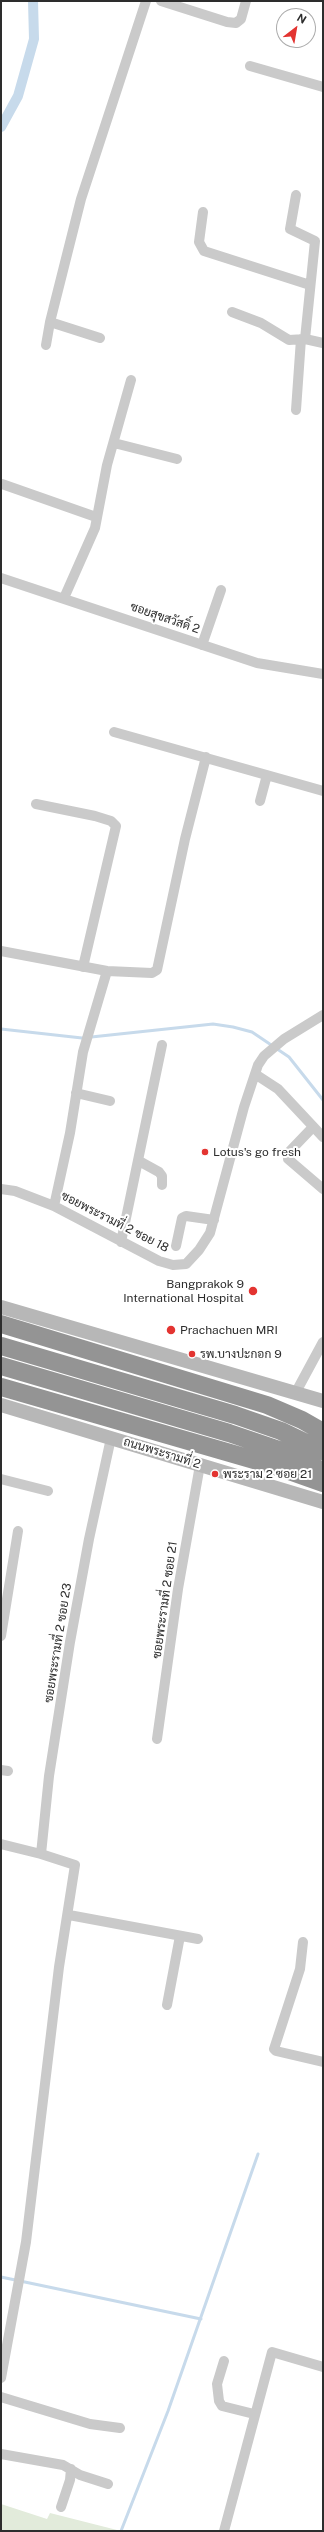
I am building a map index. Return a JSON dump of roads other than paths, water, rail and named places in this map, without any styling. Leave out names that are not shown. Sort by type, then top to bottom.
[{"type":"highway","points":[[1,1324],[246,1398],[286,1412],[323,1432]]},
{"type":"highway","points":[[1,1340],[274,1419],[323,1440]]},
{"type":"highway","points":[[1,1346],[235,1415],[281,1431],[323,1450]]},
{"type":"highway","points":[[1,1366],[229,1433],[279,1450],[323,1472]]},
{"type":"highway","points":[[1,1370],[272,1451],[323,1472]]},
{"type":"highway","points":[[1,1387],[276,1466],[323,1483]]},
{"type":"main road","points":[[1,1307],[323,1401]]},
{"type":"main road","name":"ถนนพระรามที่ 2","points":[[1,1405],[323,1502]]},
{"type":"street","points":[[46,345],[50,322],[81,199],[146,1]]},
{"type":"street","points":[[161,1],[227,22],[236,23],[241,19],[246,1]]},
{"type":"street","points":[[250,66],[323,87]]},
{"type":"street","points":[[296,195],[290,227],[291,231],[315,240],[296,410]]},
{"type":"street","points":[[203,212],[198,242],[204,252],[228,261],[310,285]]},
{"type":"street","points":[[232,312],[262,323],[289,340],[303,339],[323,343]]},
{"type":"street","points":[[50,322],[100,338]]},
{"type":"street","points":[[64,598],[95,528],[96,518],[114,443],[132,380]]},
{"type":"street","points":[[114,443],[177,459]]},
{"type":"street","points":[[2,484],[96,518]]},
{"type":"street","name":"ซอยสุขสวัสดิ์ 2","points":[[1,578],[257,663],[323,674]]},
{"type":"street","points":[[202,645],[221,590]]},
{"type":"street","points":[[114,732],[323,791]]},
{"type":"street","points":[[1,951],[107,971],[152,973],[157,970],[185,839],[206,757]]},
{"type":"street","points":[[260,801],[267,775]]},
{"type":"street","points":[[36,804],[95,816],[111,821],[116,826],[83,967]]},
{"type":"street","points":[[54,1206],[88,1033],[107,971]]},
{"type":"street","name":"ซอยพระรามที่ 2 ซอย 18","points":[[1,1189],[15,1191],[54,1206],[159,1261],[173,1265],[186,1264],[199,1250],[214,1220],[244,1107],[255,1074],[264,1056],[284,1039],[323,1015]]},
{"type":"street","points":[[121,1242],[162,1045]]},
{"type":"street","points":[[255,1074],[278,1089],[323,1137]]},
{"type":"street","points":[[76,1093],[110,1101]]},
{"type":"street","points":[[313,1127],[290,1151],[288,1159],[323,1189]]},
{"type":"street","points":[[139,1161],[159,1172],[162,1185]]},
{"type":"street","points":[[176,1246],[182,1218],[186,1216],[214,1220]]},
{"type":"street","points":[[296,1392],[323,1342]]},
{"type":"street","name":"ซอยพระรามที่ 2 ซอย 23","points":[[41,1854],[49,1776],[70,1642],[89,1539],[111,1438]]},
{"type":"street","name":"ซอยพระรามที่ 2 ซอย 21","points":[[157,1739],[178,1589],[200,1465]]},
{"type":"street","points":[[1,1479],[48,1491]]},
{"type":"street","points":[[1,1636],[18,1531]]},
{"type":"street","points":[[1,1844],[41,1854],[75,1865],[69,1915],[59,1967],[40,2136],[19,2277],[1,2378]]},
{"type":"street","points":[[69,1915],[198,1939]]},
{"type":"street","points":[[167,2004],[180,1936]]},
{"type":"street","points":[[303,1942],[300,1969],[274,2049],[276,2052],[323,2062]]},
{"type":"street","points":[[224,2531],[254,2414],[272,2352],[323,2367]]},
{"type":"street","points":[[224,2361],[217,2384],[219,2400],[222,2406],[254,2414]]},
{"type":"street","points":[[1,2397],[90,2424],[120,2428]]},
{"type":"street","points":[[1,2454],[63,2465],[95,2481],[108,2484]]},
{"type":"street","points":[[61,2507],[70,2480],[71,2469]]},
{"type":"waterway","points":[[1,127],[18,96],[34,39],[33,1]]},
{"type":"waterway","points":[[1,1029],[82,1038],[213,1024],[233,1027],[252,1032],[289,1057],[323,1100]]},
{"type":"waterway","points":[[121,2531],[168,2411],[258,2154]]},
{"type":"waterway","points":[[1,2277],[201,2319]]},
{"type":"place","name":"Lotus's go fresh","points":[[205,1152]]},
{"type":"place","name":"Bangprakok 9 International Hospital","points":[[253,1291]]},
{"type":"place","name":"Prachachuen MRI","points":[[171,1330]]},
{"type":"place","name":"รพ.บางปะกอก 9","points":[[192,1354]]},
{"type":"place","name":"พระราม 2 ซอย 21","points":[[215,1474]]}]
